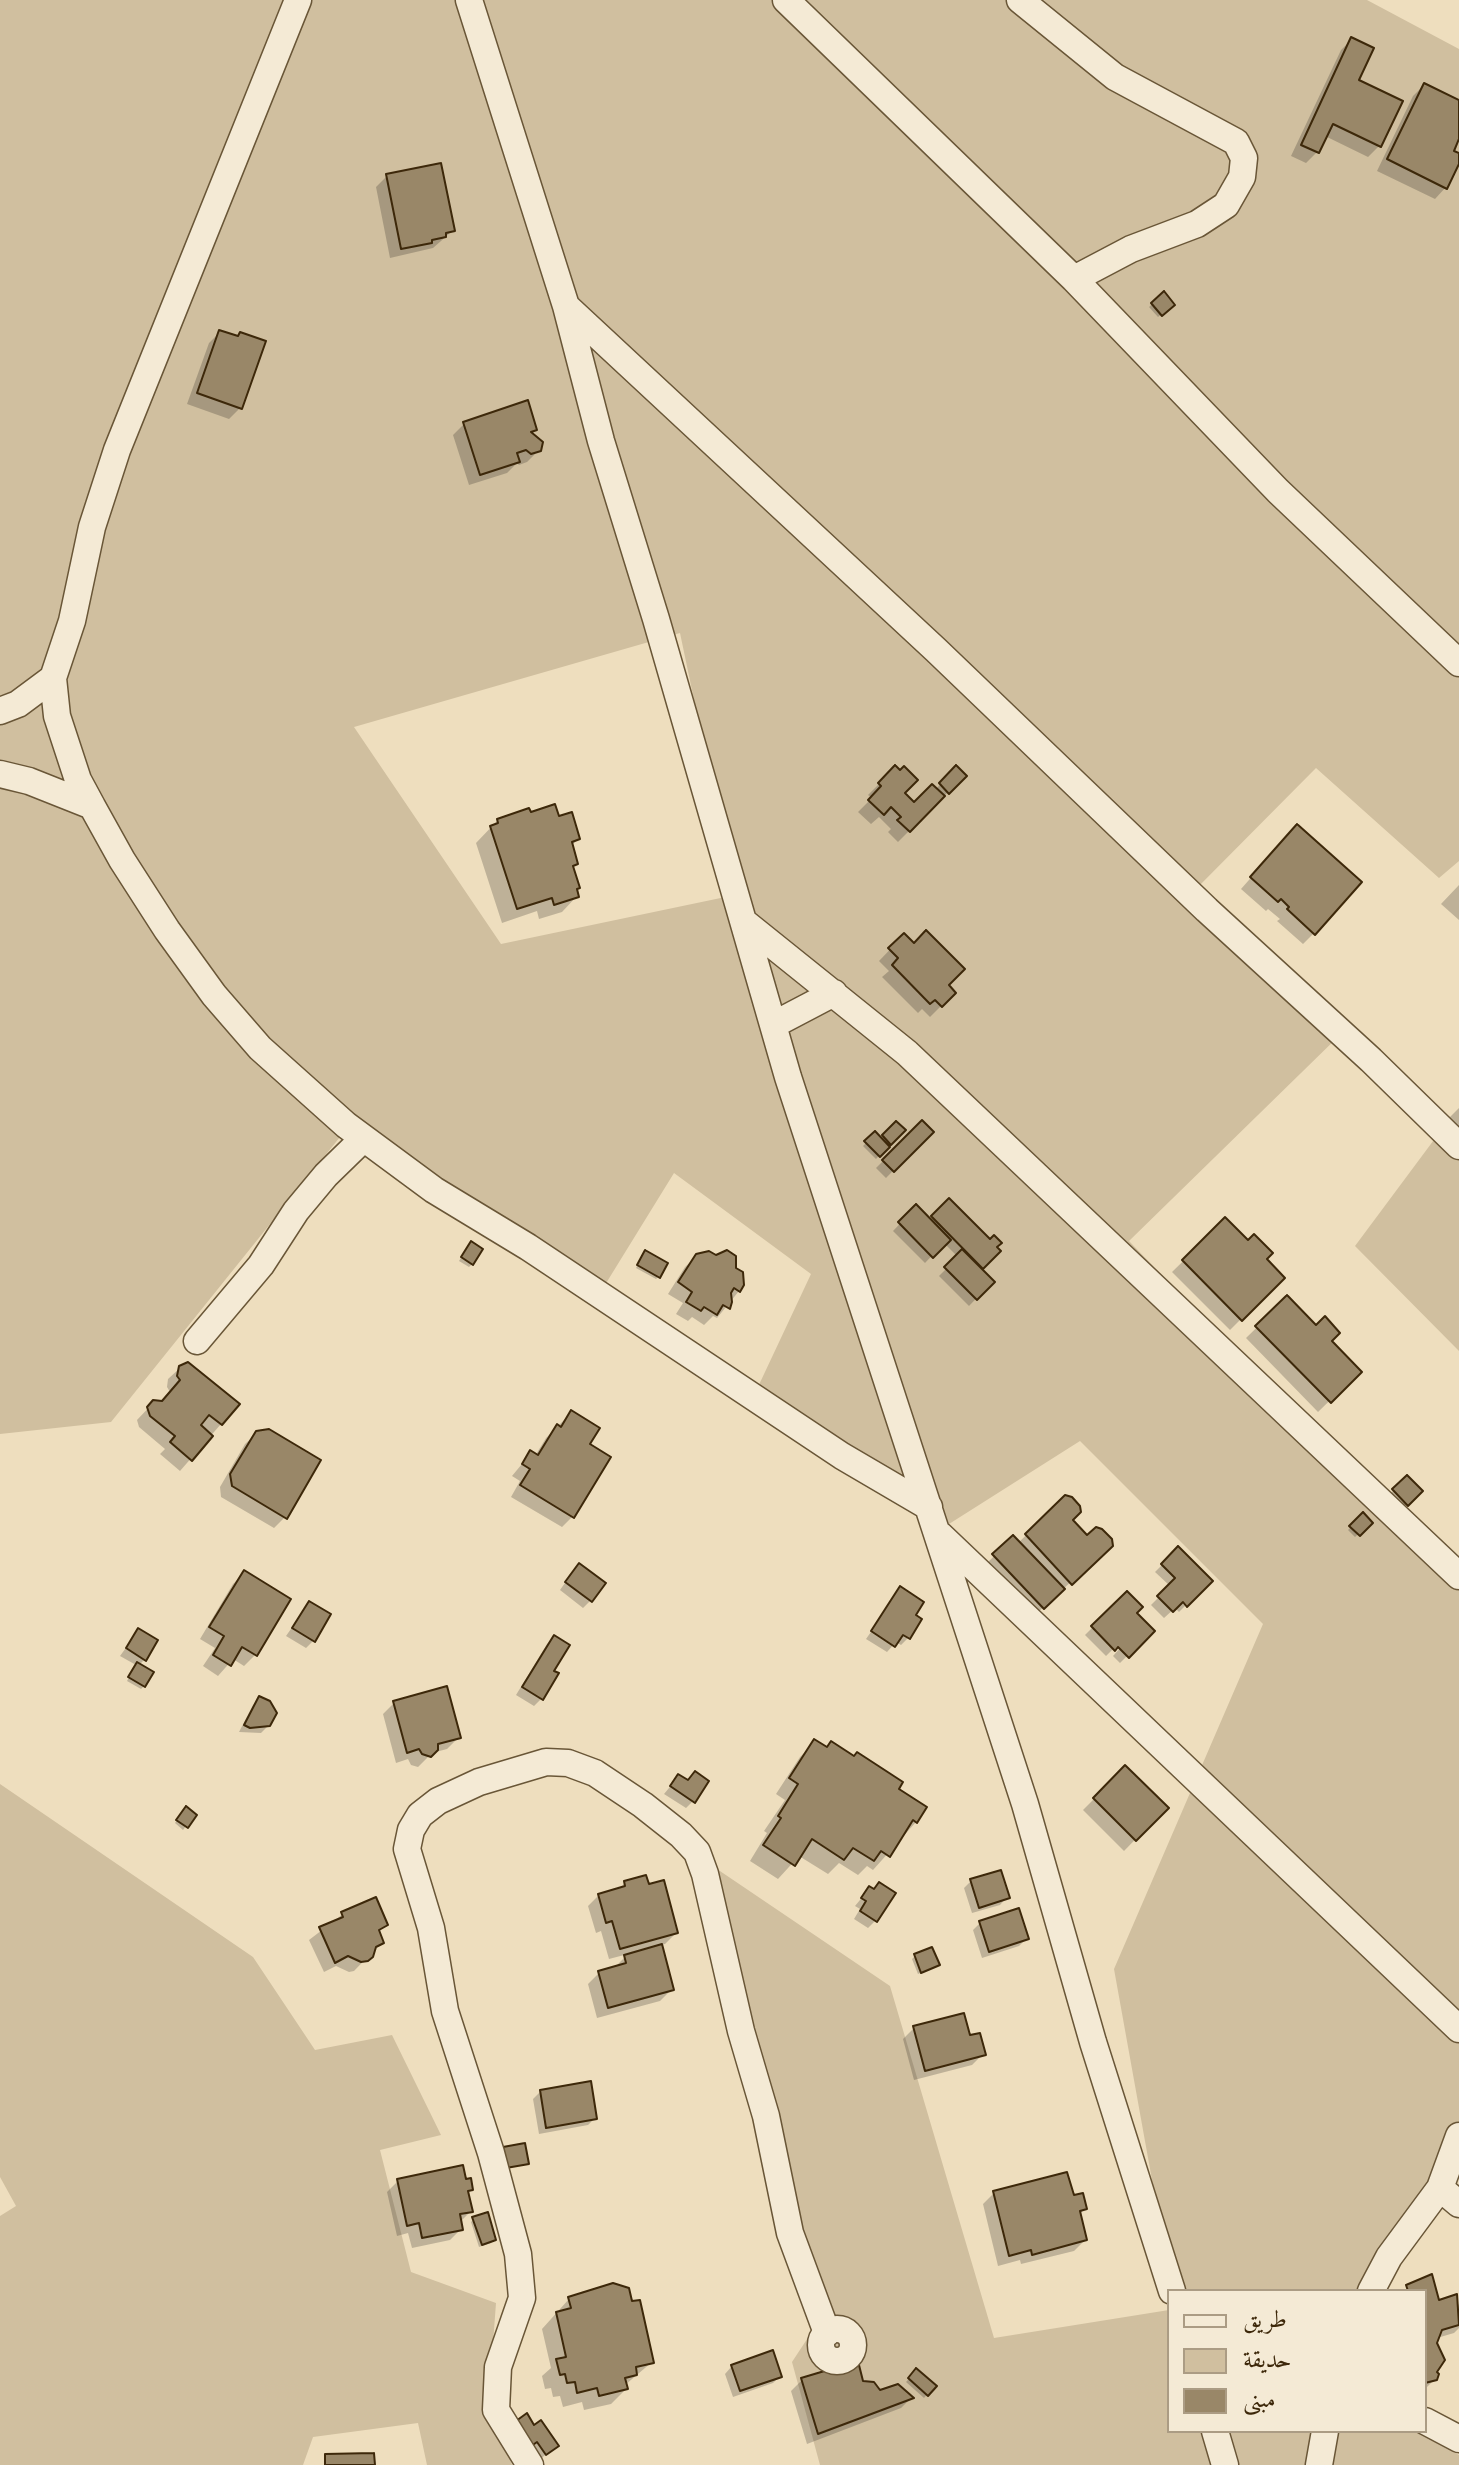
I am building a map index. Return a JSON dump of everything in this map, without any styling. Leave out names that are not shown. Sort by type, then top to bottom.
[{"type":"street","points":[[298,0],[117,450],[92,527],[72,621],[53,678],[57,716],[78,780],[122,860],[214,995],[260,1048],[304,1089],[363,1139],[434,1190],[528,1247],[866,1471],[929,1507]]},
{"type":"street","points":[[469,0],[566,306],[601,441],[773,1025],[1025,1804],[1093,2042],[1171,2289]]},
{"type":"street","points":[[786,0],[1074,279],[1278,491],[1459,663]]},
{"type":"street","points":[[1020,0],[1115,77],[1236,142],[1244,158],[1242,177],[1226,205],[1197,224],[1131,249],[1074,279]]},
{"type":"street","points":[[566,306],[936,650],[1196,900],[1371,1060],[1459,1146]]},
{"type":"street","points":[[0,711],[18,704],[53,678]]},
{"type":"street","points":[[0,774],[29,781],[92,806]]},
{"type":"street","points":[[744,922],[907,1053],[1459,1576]]},
{"type":"street","points":[[773,1025],[834,993]]},
{"type":"street","points":[[197,1341],[261,1265],[306,1199],[363,1139]]},
{"type":"street","points":[[937,1533],[1459,2029]]},
{"type":"street","points":[[530,2465],[496,2410],[498,2367],[522,2298],[518,2254],[491,2153],[445,2011],[431,1928],[407,1849],[411,1830],[420,1815],[438,1801],[479,1782],[546,1762],[568,1763],[595,1773],[643,1805],[697,1852],[705,1874],[741,2031],[766,2116],[790,2233],[827,2333]]},
{"type":"street","points":[[1372,2289],[1389,2257],[1450,2196],[1459,2136]]},
{"type":"street","points":[[1427,2422],[1459,2439]]},
{"type":"street","points":[[1216,2433],[1225,2465]]},
{"type":"street","points":[[1319,2465],[1325,2433]]},
{"type":"green space","points":[[0,0],[1367,0],[1459,49],[1459,861],[1439,878],[1316,768],[1194,891],[1344,1031],[1129,1241],[1459,1584],[1459,2131],[1384,2289],[1172,2289],[1114,1969],[1263,1624],[1080,1441],[949,1524],[757,1389],[811,1274],[674,1173],[600,1293],[348,1127],[111,1422],[0,1434]],"holes":[[[680,633],[735,895],[501,944],[354,727]]]},
{"type":"green space","points":[[1445,1125],[1459,1138],[1459,1351],[1355,1246]]},
{"type":"green space","points":[[0,1784],[253,1957],[315,2050],[392,2035],[441,2135],[380,2150],[411,2272],[496,2303],[489,2397],[512,2465],[427,2465],[418,2423],[313,2437],[303,2465],[0,2465],[0,2216],[16,2206],[0,2177]]},
{"type":"green space","points":[[714,1867],[890,1986],[994,2338],[1167,2310],[1167,2433],[1420,2433],[1459,2455],[1459,2465],[820,2465],[792,2362],[813,2330]]},
{"type":"building","points":[[1351,37],[1374,48],[1359,80],[1403,101],[1381,147],[1333,124],[1319,153],[1301,145]]},
{"type":"building","points":[[1424,83],[1459,100],[1459,139],[1454,151],[1459,153],[1459,164],[1447,189],[1387,159]]},
{"type":"building","points":[[441,163],[455,231],[432,240],[432,243],[401,249],[386,174]]},
{"type":"building","points":[[1164,291],[1175,305],[1162,316],[1151,303]]},
{"type":"building","points":[[219,330],[238,336],[240,332],[266,341],[242,409],[197,393]]},
{"type":"building","points":[[528,400],[537,430],[531,432],[543,442],[541,451],[517,453],[520,462],[480,475],[463,422]]},
{"type":"building","points":[[895,765],[900,770],[904,766],[918,780],[905,793],[914,802],[932,784],[945,796],[910,832],[897,820],[901,817],[891,807],[884,815],[868,800],[881,786],[878,783]]},
{"type":"building","points":[[956,765],[967,776],[949,794],[939,783]]},
{"type":"building","points":[[555,804],[559,816],[572,812],[580,839],[572,842],[578,864],[573,866],[580,888],[577,889],[579,897],[554,905],[552,898],[517,909],[490,826],[498,823],[497,819],[529,808],[531,812]]},
{"type":"building","points":[[1297,824],[1362,882],[1315,935],[1287,909],[1289,907],[1281,899],[1278,902],[1250,877]]},
{"type":"building","points":[[926,930],[965,969],[949,985],[956,993],[942,1007],[935,1000],[930,1004],[892,965],[898,958],[888,948],[904,933],[914,943]]},
{"type":"building","points":[[922,1120],[934,1132],[894,1172],[882,1160]]},
{"type":"building","points":[[896,1121],[906,1130],[891,1145],[882,1135]]},
{"type":"building","points":[[875,1131],[890,1147],[880,1157],[864,1141]]},
{"type":"building","points":[[949,1198],[990,1239],[994,1235],[1002,1243],[997,1247],[1001,1251],[983,1269],[931,1216]]},
{"type":"building","points":[[916,1204],[951,1240],[933,1258],[898,1222]]},
{"type":"building","points":[[1225,1217],[1248,1240],[1254,1234],[1273,1253],[1267,1259],[1285,1278],[1242,1321],[1182,1260]]},
{"type":"building","points":[[471,1241],[483,1249],[473,1265],[461,1257]]},
{"type":"building","points":[[962,1249],[995,1282],[977,1300],[944,1267]]},
{"type":"building","points":[[645,1250],[668,1263],[660,1278],[637,1265]]},
{"type":"building","points":[[727,1250],[736,1256],[736,1268],[743,1272],[744,1285],[740,1292],[734,1288],[731,1293],[730,1309],[723,1305],[717,1315],[704,1307],[701,1311],[686,1302],[692,1292],[678,1282],[696,1254],[709,1251],[716,1255]]},
{"type":"building","points":[[1287,1295],[1316,1325],[1325,1316],[1340,1333],[1332,1341],[1362,1372],[1331,1403],[1255,1326]]},
{"type":"building","points":[[188,1362],[240,1404],[222,1425],[209,1415],[201,1425],[213,1436],[192,1461],[170,1442],[175,1436],[150,1416],[147,1407],[153,1400],[162,1401],[180,1380],[177,1376],[179,1366]]},
{"type":"building","points":[[571,1410],[600,1428],[590,1444],[611,1457],[574,1518],[520,1485],[530,1469],[522,1464],[530,1450],[538,1455],[557,1424],[561,1427]]},
{"type":"building","points":[[269,1429],[321,1460],[287,1519],[232,1486],[230,1474],[256,1431]]},
{"type":"building","points":[[1407,1475],[1423,1491],[1408,1506],[1392,1489]]},
{"type":"building","points":[[1065,1495],[1072,1497],[1080,1506],[1081,1512],[1073,1520],[1087,1535],[1096,1527],[1102,1529],[1112,1539],[1113,1546],[1072,1585],[1025,1534]]},
{"type":"building","points":[[1363,1512],[1373,1523],[1360,1536],[1349,1526]]},
{"type":"building","points":[[1013,1535],[1065,1589],[1044,1609],[992,1554]]},
{"type":"building","points":[[1178,1546],[1213,1581],[1187,1607],[1183,1602],[1173,1612],[1157,1596],[1175,1578],[1161,1564]]},
{"type":"building","points":[[579,1563],[606,1583],[592,1602],[565,1582]]},
{"type":"building","points":[[244,1570],[291,1599],[257,1656],[242,1647],[231,1666],[213,1655],[224,1636],[209,1627]]},
{"type":"building","points":[[900,1586],[924,1602],[916,1615],[922,1619],[910,1639],[903,1635],[895,1647],[871,1631]]},
{"type":"building","points":[[1127,1591],[1143,1607],[1137,1613],[1155,1631],[1129,1658],[1118,1647],[1115,1651],[1091,1626]]},
{"type":"building","points":[[309,1601],[331,1614],[315,1642],[292,1628]]},
{"type":"building","points":[[138,1628],[158,1640],[146,1661],[126,1648]]},
{"type":"building","points":[[554,1635],[570,1645],[554,1671],[559,1673],[543,1700],[522,1687]]},
{"type":"building","points":[[137,1662],[154,1672],[145,1687],[128,1677]]},
{"type":"building","points":[[447,1686],[461,1738],[438,1744],[438,1750],[431,1757],[422,1754],[419,1749],[407,1753],[393,1701]]},
{"type":"building","points":[[259,1696],[270,1701],[277,1713],[270,1726],[250,1728],[244,1725]]},
{"type":"building","points":[[814,1739],[827,1747],[831,1741],[854,1756],[857,1752],[903,1782],[899,1789],[927,1807],[917,1823],[913,1820],[890,1857],[881,1851],[874,1861],[853,1848],[844,1860],[812,1839],[795,1866],[763,1845],[798,1784],[789,1778]]},
{"type":"building","points":[[1125,1765],[1169,1808],[1136,1841],[1093,1798]]},
{"type":"building","points":[[695,1771],[709,1781],[695,1803],[670,1786],[678,1774],[688,1780]]},
{"type":"building","points":[[186,1806],[197,1815],[188,1828],[176,1820]]},
{"type":"building","points":[[1001,1870],[1010,1898],[979,1908],[970,1879]]},
{"type":"building","points":[[646,1875],[649,1884],[664,1880],[678,1933],[620,1949],[612,1921],[606,1923],[598,1894],[625,1886],[624,1881]]},
{"type":"building","points":[[879,1882],[896,1893],[877,1922],[860,1911],[866,1901],[861,1898],[869,1886],[874,1889]]},
{"type":"building","points":[[376,1897],[388,1925],[379,1930],[384,1943],[376,1947],[368,1961],[361,1962],[348,1956],[335,1963],[319,1927],[343,1917],[341,1912]]},
{"type":"building","points":[[1019,1908],[1029,1939],[989,1952],[979,1921]]},
{"type":"building","points":[[662,1944],[674,1990],[608,2008],[598,1971],[626,1963],[624,1955]]},
{"type":"building","points":[[932,1947],[940,1965],[921,1973],[914,1954]]},
{"type":"building","points":[[964,2013],[970,2035],[980,2033],[986,2055],[925,2071],[913,2026]]},
{"type":"building","points":[[591,2081],[597,2119],[546,2128],[540,2090]]},
{"type":"building","points":[[525,2143],[529,2164],[506,2168],[503,2147]]},
{"type":"building","points":[[463,2165],[466,2179],[471,2178],[473,2190],[468,2191],[473,2212],[460,2214],[463,2230],[422,2238],[419,2223],[407,2226],[397,2179]]},
{"type":"building","points":[[1067,2172],[1074,2195],[1083,2193],[1087,2209],[1080,2211],[1087,2240],[1032,2255],[1031,2250],[1009,2256],[993,2191]]},
{"type":"building","points":[[488,2212],[496,2240],[482,2245],[472,2217]]},
{"type":"building","points":[[1432,2274],[1439,2300],[1457,2294],[1459,2325],[1442,2330],[1437,2343],[1445,2360],[1437,2372],[1437,2380],[1427,2382],[1427,2289],[1407,2289],[1406,2285]]},
{"type":"building","points":[[613,2283],[629,2288],[632,2301],[640,2300],[654,2363],[636,2367],[637,2375],[625,2378],[628,2389],[599,2396],[597,2388],[577,2393],[575,2382],[567,2383],[565,2374],[560,2375],[556,2359],[566,2357],[556,2312],[571,2308],[568,2297]]},
{"type":"building","points":[[773,2350],[782,2377],[740,2391],[731,2365]]},
{"type":"building","points":[[858,2361],[863,2381],[874,2382],[880,2390],[898,2384],[914,2398],[818,2434],[801,2378]]},
{"type":"building","points":[[916,2368],[937,2386],[928,2396],[908,2378]]},
{"type":"building","points":[[527,2413],[534,2425],[541,2420],[559,2446],[546,2455],[537,2442],[530,2447],[516,2421]]},
{"type":"building","points":[[374,2453],[375,2465],[325,2465],[325,2454]]}]
